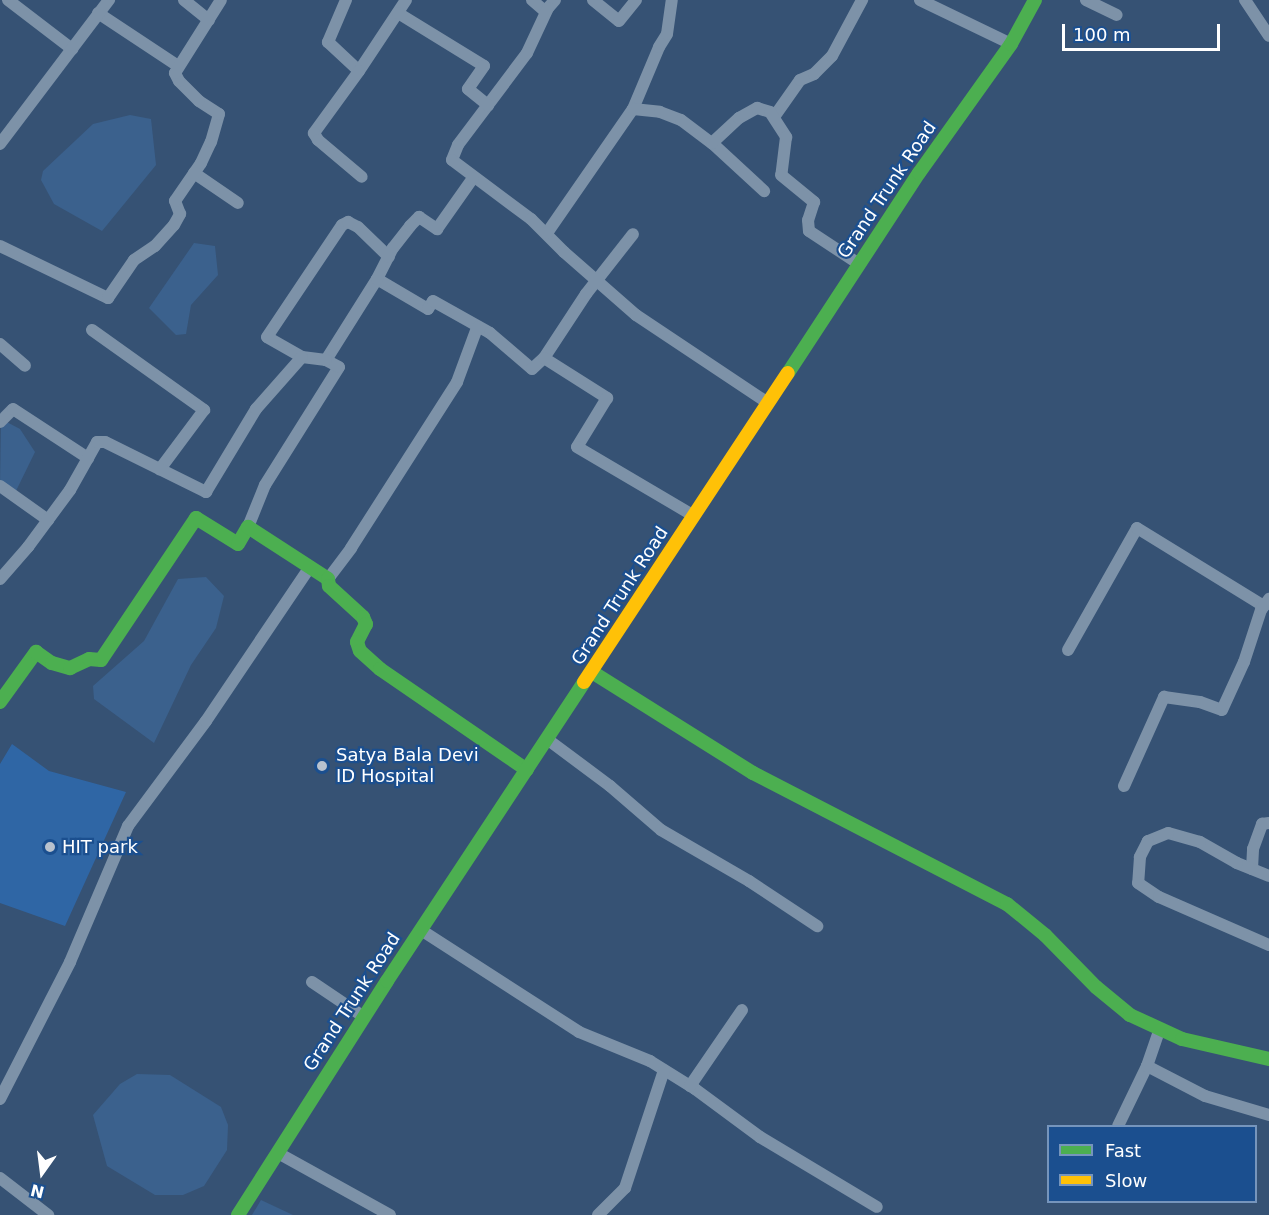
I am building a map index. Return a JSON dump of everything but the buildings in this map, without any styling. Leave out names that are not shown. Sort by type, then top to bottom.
[{"type":"street","points":[[8,0],[72,49]]},
{"type":"street","points":[[0,144],[109,0]]},
{"type":"street","points":[[184,0],[209,20]]},
{"type":"street","points":[[0,246],[108,298],[134,260],[155,246],[174,225],[180,214],[175,201],[211,142],[219,114],[199,101],[179,81],[175,73],[221,0]]},
{"type":"street","points":[[345,0],[328,42],[359,70]]},
{"type":"street","points":[[362,177],[318,140],[314,133],[406,0]]},
{"type":"street","points":[[532,0],[546,12]]},
{"type":"street","points":[[555,0],[546,12],[526,53],[459,145],[452,160],[473,178],[531,219],[564,252],[636,315],[768,403]]},
{"type":"street","points":[[593,0],[619,21],[636,0]]},
{"type":"street","points":[[547,233],[633,108],[659,47],[667,34],[672,0]]},
{"type":"street","points":[[774,117],[800,80],[814,74],[832,56],[862,0]]},
{"type":"street","points":[[920,0],[1011,44]]},
{"type":"street","name":"Grand Trunk Road","points":[[238,1215],[364,1017],[919,173],[1011,44],[1035,0]]},
{"type":"street","points":[[1086,0],[1117,15]]},
{"type":"street","points":[[1245,0],[1269,36]]},
{"type":"street","points":[[98,13],[178,66]]},
{"type":"street","points":[[398,13],[484,66],[468,89],[488,105]]},
{"type":"street","points":[[633,108],[660,112],[681,120],[712,143],[764,191]]},
{"type":"street","points":[[712,143],[739,118],[757,108],[770,112],[786,137],[781,175],[814,202],[808,220],[809,231],[859,264]]},
{"type":"street","points":[[194,173],[238,203]]},
{"type":"street","points":[[326,360],[378,279],[389,257],[419,217],[437,229],[473,178]]},
{"type":"street","points":[[0,702],[36,652],[52,663],[70,668],[89,659],[101,660],[196,518],[238,544],[248,527],[265,485],[339,367],[326,360],[302,357],[267,337],[342,225],[348,222],[358,227],[389,257]]},
{"type":"street","points":[[378,279],[428,309],[433,301],[477,328],[490,333],[532,369],[544,358],[597,281],[633,234]]},
{"type":"street","points":[[477,328],[458,382],[410,459],[328,579],[329,586],[363,616],[366,624],[357,642],[367,657],[380,669],[526,770]]},
{"type":"street","points":[[92,330],[204,410],[160,469]]},
{"type":"street","points":[[0,344],[25,366]]},
{"type":"street","points":[[0,579],[48,520],[82,473],[93,447],[100,442],[206,492],[256,409],[302,357]]},
{"type":"street","points":[[544,358],[607,398],[577,447],[694,516]]},
{"type":"street","points":[[0,422],[13,409],[88,458]]},
{"type":"street","points":[[0,486],[48,520]]},
{"type":"street","points":[[248,527],[328,579]]},
{"type":"street","points":[[1068,650],[1137,528],[1266,602],[1236,683],[1222,711],[1200,702],[1164,697],[1124,786]]},
{"type":"street","points":[[0,1100],[70,962],[128,826],[206,721],[310,567]]},
{"type":"street","points":[[592,672],[753,773],[1007,904],[1045,935],[1096,987],[1121,1008],[1182,1039],[1269,1059]]},
{"type":"street","points":[[547,739],[610,786],[661,830],[749,881],[817,926]]},
{"type":"street","points":[[1252,869],[1253,849],[1262,824],[1269,823]]},
{"type":"street","points":[[1269,876],[1200,842],[1168,833],[1148,841],[1140,857],[1138,883],[1159,897],[1269,945]]},
{"type":"street","points":[[421,930],[579,1032],[601,1039],[664,1070],[760,1137],[877,1207]]},
{"type":"street","points":[[312,982],[364,1017]]},
{"type":"street","points":[[690,1086],[742,1010]]},
{"type":"street","points":[[1118,1125],[1147,1066],[1160,1029]]},
{"type":"street","points":[[1147,1066],[1205,1096],[1269,1115]]},
{"type":"street","points":[[598,1215],[625,1188],[664,1070]]},
{"type":"street","points":[[278,1153],[390,1215]]},
{"type":"street","points":[[0,1178],[48,1215]]},
{"type":"shaded area","points":[[130,115],[151,119],[156,165],[102,231],[54,204],[41,180],[43,171],[93,124]]},
{"type":"shaded area","points":[[194,243],[215,246],[218,275],[191,305],[186,334],[176,335],[149,308]]},
{"type":"shaded area","points":[[1,419],[20,429],[35,452],[14,495],[0,488]]},
{"type":"shaded area","points":[[206,577],[224,596],[216,628],[191,665],[154,743],[94,699],[93,686],[144,641],[178,579]]},
{"type":"shaded area","name":"HIT park","points":[[12,744],[49,771],[126,792],[65,926],[0,903],[0,764]]},
{"type":"shaded area","points":[[137,1074],[170,1075],[221,1107],[228,1125],[227,1150],[204,1186],[183,1195],[155,1195],[107,1166],[93,1115],[120,1084]]},
{"type":"shaded area","points":[[261,1200],[293,1215],[252,1215]]},
{"type":"traffic: fast","points":[[788,373],[919,173],[1011,44],[1035,0]]},
{"type":"traffic: fast","points":[[0,702],[36,652],[52,663],[70,668],[89,659],[101,660],[196,518],[238,544],[248,527],[328,579],[329,586],[363,617],[366,624],[357,642],[360,651],[380,669],[527,770]]},
{"type":"traffic: fast","points":[[592,672],[753,773],[1007,904],[1045,935],[1096,987],[1130,1015],[1182,1039],[1269,1059]]},
{"type":"traffic: fast","points":[[238,1215],[387,981],[584,682]]},
{"type":"traffic: slow","points":[[584,682],[788,373]]},
{"type":"place","name":"Satya Bala Devi ID Hospital","points":[[322,766]]},
{"type":"place","name":"HIT park","points":[[50,847]]}]
